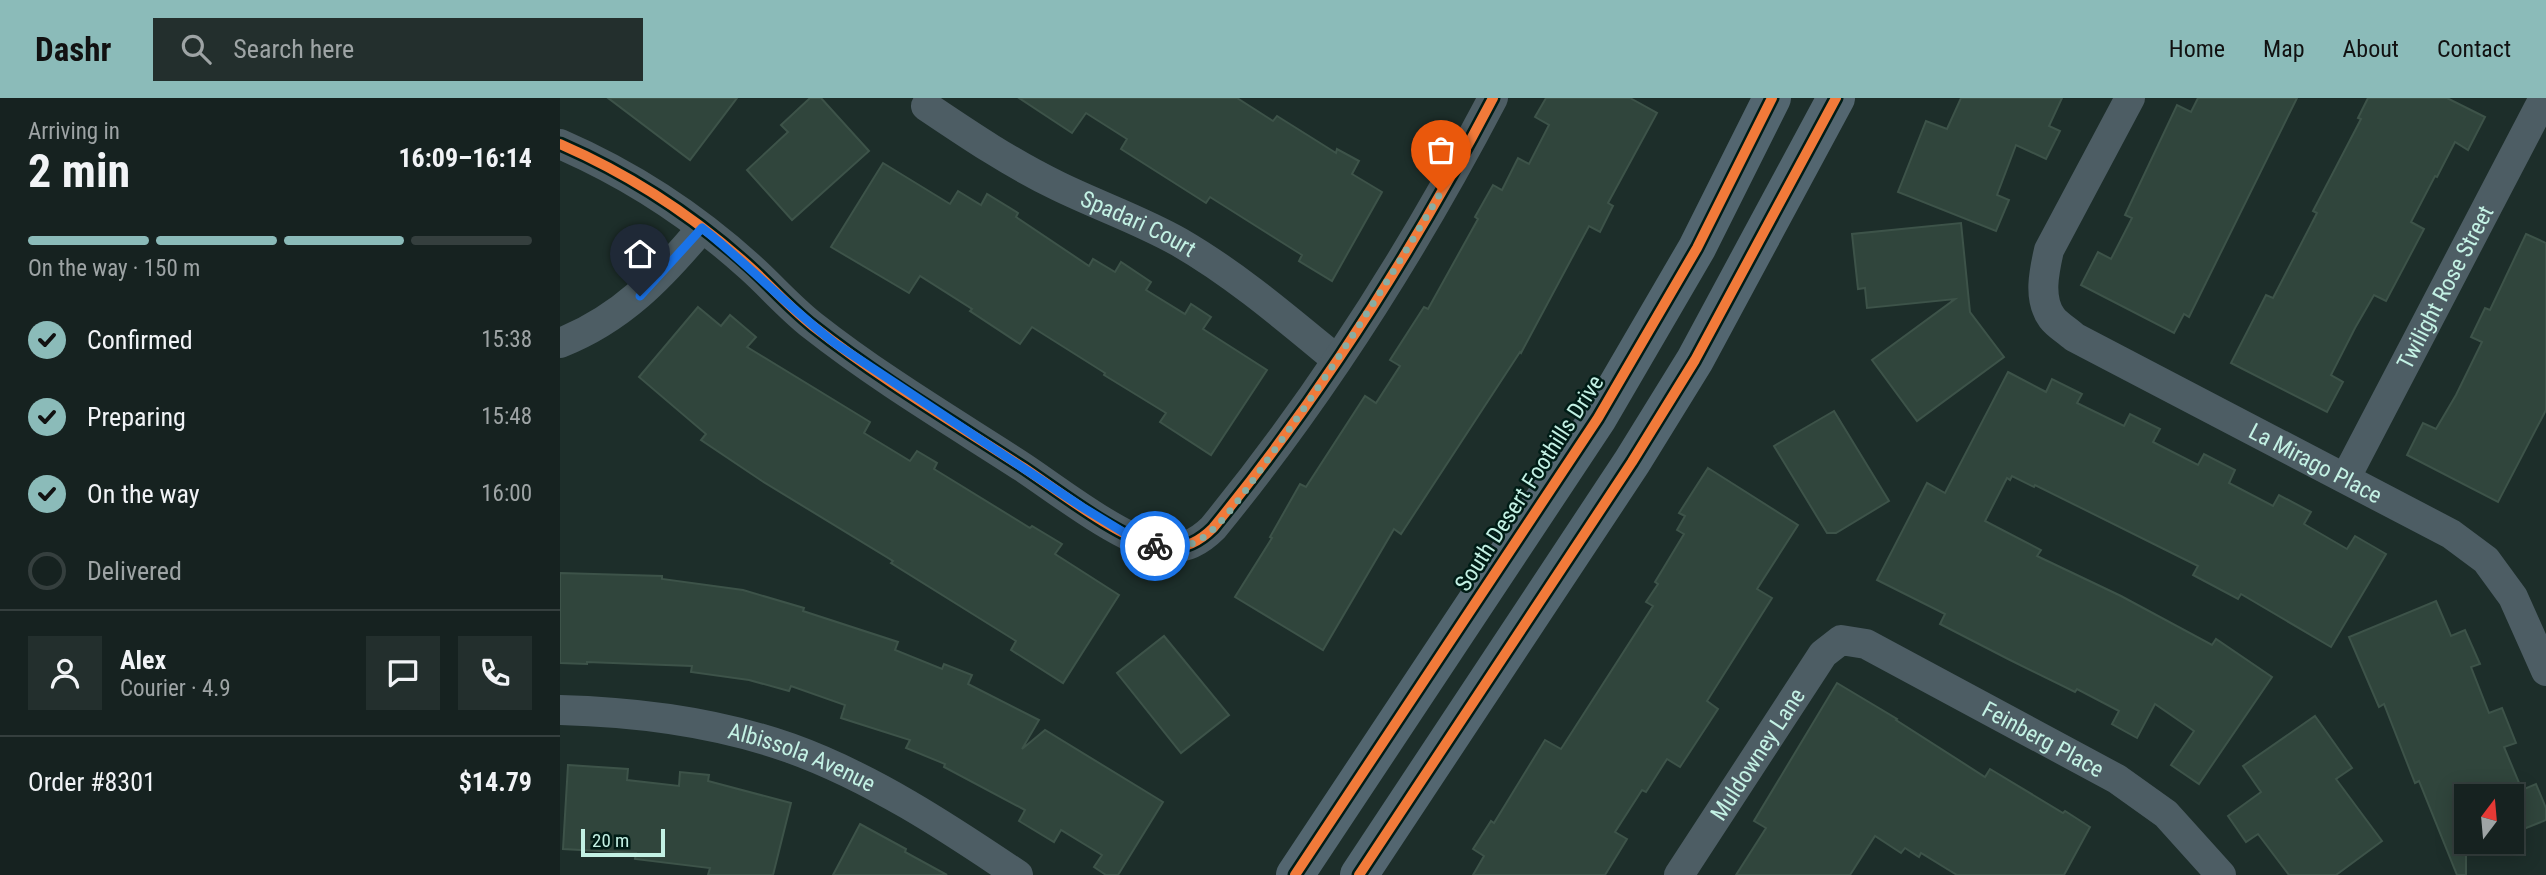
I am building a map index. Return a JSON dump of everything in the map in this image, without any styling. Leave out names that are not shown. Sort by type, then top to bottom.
[{"type":"main road","name":"South Desert Foothills Drive","points":[[1295,875],[1598,418],[1698,248],[1772,98]]},
{"type":"main road","points":[[1359,875],[1624,473],[1695,360],[1836,98]]},
{"type":"street","points":[[560,144],[626,178],[702,228],[751,267],[802,317],[836,344],[1128,535],[1158,547],[1175,548],[1202,539],[1255,477],[1337,360],[1421,227],[1493,98]]},
{"type":"street","name":"La Mirago Place","points":[[2130,98],[2049,250],[2044,297],[2052,318],[2074,337],[2451,534],[2486,561],[2513,597],[2546,671]]},
{"type":"street","name":"Twilight Rose Street","points":[[2346,477],[2544,98]]},
{"type":"street","name":"Spadari Court","points":[[926,106],[1025,169],[1151,227],[1208,260],[1270,305],[1337,360]]},
{"type":"street","points":[[560,343],[598,325],[640,296],[702,228]]},
{"type":"street","name":"Muldowney Lane","points":[[1679,875],[1823,654],[1841,640]]},
{"type":"street","name":"Feinberg Place","points":[[1841,640],[1875,648],[2117,779],[2166,814],[2221,875]]},
{"type":"street","name":"Albissola Avenue","points":[[560,710],[606,711],[669,718],[733,731],[791,748],[848,773],[895,799],[1009,872]]},
{"type":"building","points":[[608,98],[737,98],[690,160]]},
{"type":"building","points":[[810,98],[821,98],[869,151],[792,220],[747,170],[788,132],[781,125]]},
{"type":"building","points":[[1019,98],[1237,98],[1273,121],[1277,116],[1336,153],[1337,149],[1359,161],[1352,174],[1382,192],[1332,281],[1299,261],[1302,255],[1210,197],[1206,203],[1121,149],[1127,139],[1086,113],[1072,133]]},
{"type":"building","points":[[1546,98],[1630,98],[1657,113],[1608,203],[1613,206],[1600,232],[1589,226],[1521,353],[1401,534],[1394,529],[1323,650],[1235,597],[1272,538],[1270,537],[1300,484],[1306,487],[1365,396],[1376,403],[1400,366],[1390,360],[1424,307],[1428,309],[1478,219],[1475,217],[1493,185],[1502,190],[1518,158],[1529,164],[1549,125],[1535,117]]},
{"type":"building","points":[[1961,98],[2062,98],[2049,126],[2060,131],[2046,159],[2016,145],[1997,195],[2009,200],[1996,231],[1898,192],[1926,121],[1947,129]]},
{"type":"building","points":[[2198,98],[2297,98],[2189,317],[2184,314],[2174,333],[2081,285],[2098,252],[2111,259],[2132,218],[2125,215],[2177,105],[2191,112]]},
{"type":"building","points":[[2368,98],[2447,98],[2485,117],[2468,150],[2455,142],[2437,177],[2435,176],[2411,222],[2424,229],[2386,301],[2374,295],[2355,328],[2331,375],[2343,382],[2327,412],[2231,363],[2266,295],[2273,298],[2317,213],[2313,211],[2361,119],[2358,118]]},
{"type":"building","points":[[883,163],[950,204],[958,191],[981,205],[987,194],[1018,213],[1016,217],[1089,266],[1093,259],[1115,272],[1121,262],[1151,282],[1146,290],[1185,314],[1191,304],[1211,317],[1203,329],[1267,370],[1211,455],[1160,422],[1166,413],[1032,327],[1020,344],[920,276],[909,293],[831,247]]},
{"type":"building","points":[[1961,223],[1970,312],[2004,357],[1917,421],[1872,360],[1955,299],[1867,308],[1865,288],[1858,289],[1852,234]]},
{"type":"building","points":[[2526,234],[2546,243],[2546,410],[2498,502],[2407,455],[2423,423],[2436,429],[2456,395],[2482,342],[2471,337],[2485,308],[2490,310]]},
{"type":"building","points":[[698,307],[721,326],[730,315],[756,337],[747,347],[870,422],[864,433],[910,461],[917,451],[937,463],[934,469],[1030,528],[1032,526],[1062,544],[1055,554],[1119,595],[1063,683],[1011,650],[1016,641],[701,440],[706,434],[639,377]]},
{"type":"building","points":[[2008,372],[2046,392],[2052,379],[2082,394],[2077,403],[2124,426],[2130,414],[2160,429],[2153,442],[2198,465],[2204,454],[2235,470],[2229,483],[2273,506],[2279,495],[2311,512],[2304,524],[2347,549],[2355,536],[2386,554],[2331,647],[2241,594],[2238,599],[2193,575],[2198,566],[2035,485],[2034,487],[2012,476],[2010,480],[2007,478],[1985,521],[2041,550],[2037,556],[2121,596],[2212,645],[2216,639],[2272,677],[2199,784],[2171,765],[2194,731],[2155,704],[2137,738],[2112,724],[2119,711],[2077,689],[2075,692],[1940,624],[1945,614],[1877,580],[1927,483],[1945,493]]},
{"type":"building","points":[[1834,411],[1889,501],[1836,533],[1827,533],[1774,446]]},
{"type":"building","points":[[1708,468],[1798,525],[1757,589],[1772,598],[1707,701],[1718,709],[1680,767],[1667,759],[1646,792],[1642,790],[1615,832],[1627,839],[1605,875],[1473,875],[1484,856],[1473,849],[1491,821],[1494,823],[1545,740],[1561,749],[1653,606],[1646,602],[1684,534],[1677,530],[1685,516],[1679,513]]},
{"type":"building","points":[[560,573],[662,576],[662,579],[743,590],[804,608],[803,611],[898,642],[895,650],[942,669],[944,664],[972,675],[968,684],[1039,720],[1022,749],[1045,730],[1163,802],[1118,875],[1106,875],[1094,867],[1102,855],[1061,830],[1054,842],[1019,821],[1025,810],[944,767],[945,764],[906,748],[910,740],[841,718],[845,705],[791,686],[789,691],[749,680],[691,672],[692,666],[560,663]]},
{"type":"building","points":[[2436,601],[2451,636],[2465,630],[2480,664],[2471,667],[2489,713],[2502,708],[2516,743],[2504,747],[2519,784],[2454,784],[2454,854],[2466,854],[2466,875],[2457,875],[2419,781],[2415,783],[2384,704],[2379,707],[2349,637]]},
{"type":"building","points":[[1164,636],[1229,715],[1181,753],[1117,673]]},
{"type":"building","points":[[1837,683],[1985,777],[1990,769],[2090,827],[2064,875],[1957,875],[1921,853],[1919,857],[1905,848],[1901,853],[1875,836],[1850,875],[1736,875],[1766,828],[1754,821]]},
{"type":"building","points":[[2315,716],[2352,768],[2336,779],[2382,841],[2336,875],[2289,875],[2258,834],[2246,842],[2228,816],[2261,792],[2243,766]]},
{"type":"building","points":[[568,765],[628,769],[627,780],[679,786],[680,772],[709,775],[708,781],[791,803],[773,875],[708,875],[710,868],[635,859],[636,853],[563,849]]},
{"type":"building","points":[[2536,784],[2546,808],[2546,820],[2524,829],[2524,789]]},
{"type":"building","points":[[860,824],[906,849],[905,852],[947,875],[833,875]]},
{"type":"cycle path","points":[[560,144],[636,183],[684,214],[730,249],[813,326],[917,399],[1124,534],[1156,546],[1172,548],[1194,542],[1213,528],[1291,426],[1398,266],[1493,98]]},
{"type":"cycle path","points":[[1295,875],[1598,418],[1697,248],[1772,98]]},
{"type":"cycle path","points":[[1359,875],[1632,462],[1695,360],[1836,98]]},
{"type":"way so far","points":[[1155,546],[1175,548],[1202,539],[1255,477],[1337,360],[1441,192]]},
{"type":"route","points":[[640,296],[702,228],[751,267],[810,324],[836,344],[1082,507],[1128,535],[1155,546]]}]
